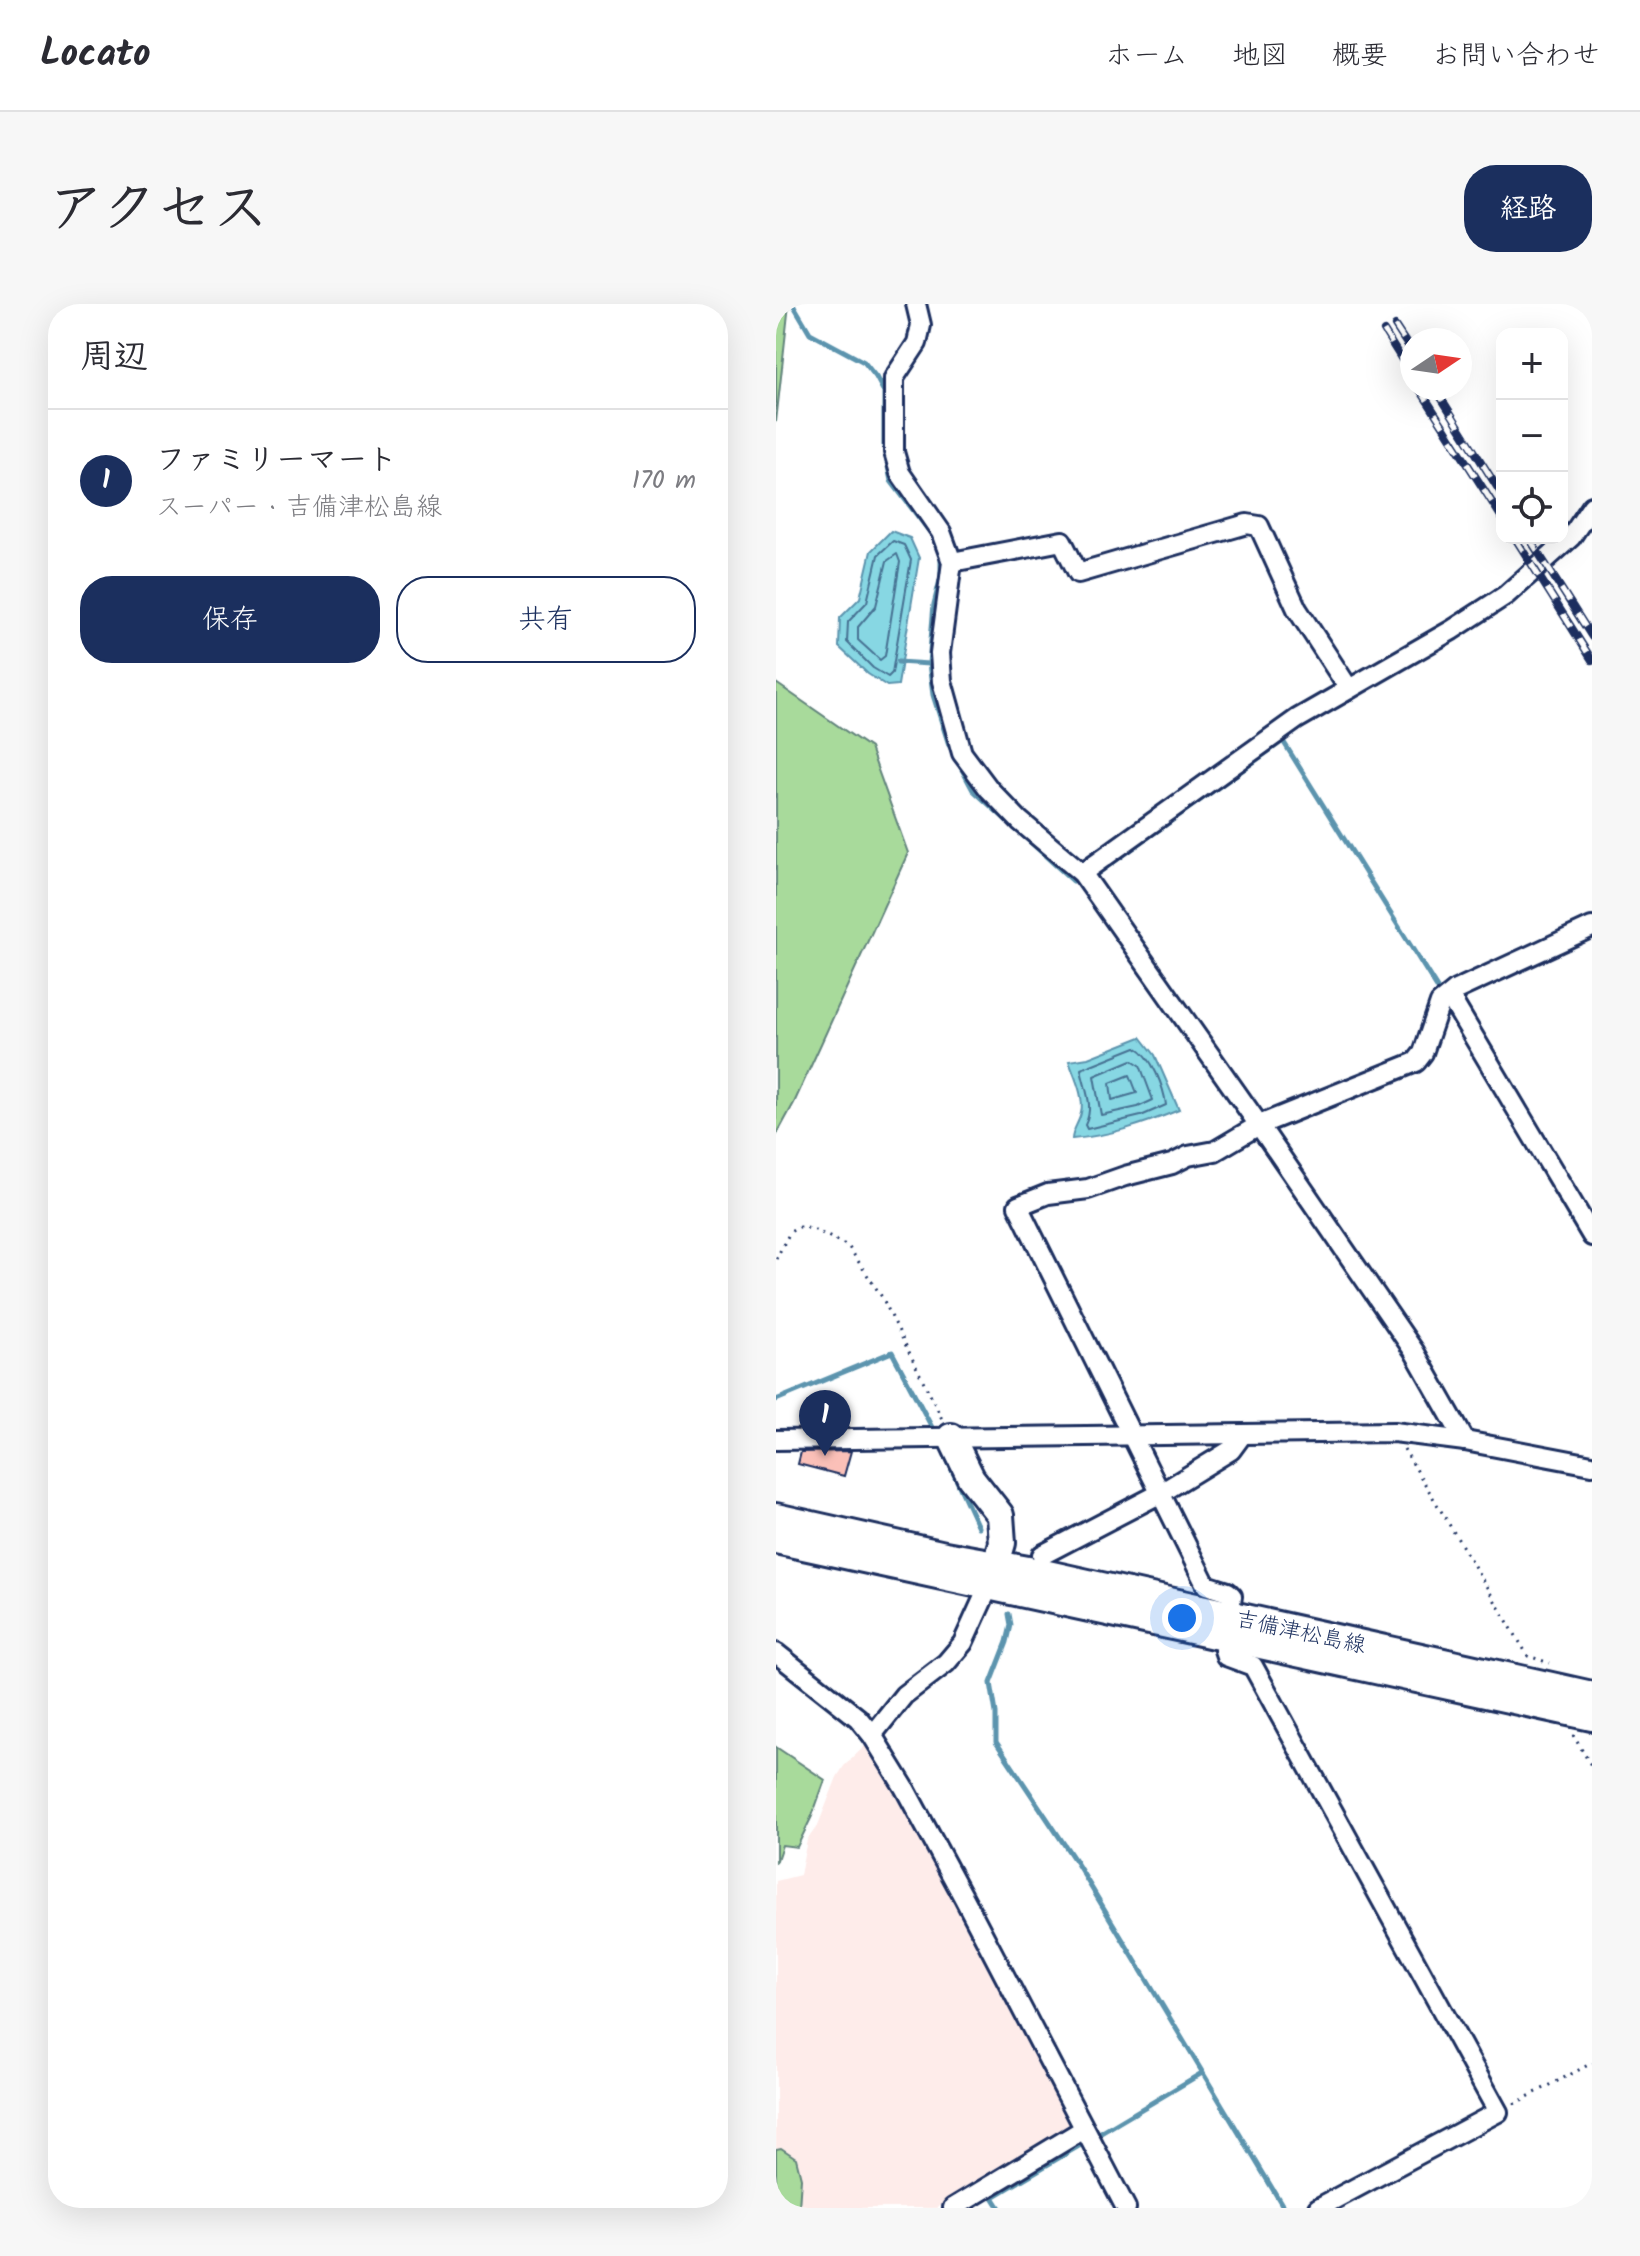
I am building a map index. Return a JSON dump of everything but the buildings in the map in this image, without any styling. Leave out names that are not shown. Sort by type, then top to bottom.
[{"type":"main road","points":[[943,1437],[1000,1515],[1002,1543],[993,1575]]},
{"type":"main road","name":"吉備津松島線","points":[[776,1517],[993,1575],[1228,1627],[1592,1717]]},
{"type":"main road","name":"吉備津松島線","points":[[776,1540],[993,1575]]},
{"type":"main road","name":"吉備津松島線","points":[[1228,1627],[1592,1695]]},
{"type":"street","points":[[916,304],[921,325],[917,343],[894,378],[894,452],[900,473],[941,532],[952,562],[940,653],[942,681],[962,753],[1009,810],[1082,873],[1414,1351],[1465,1441]]},
{"type":"street","points":[[1082,873],[1297,719],[1452,630],[1506,595],[1571,537],[1592,506]]},
{"type":"street","points":[[952,562],[1062,541],[1078,573],[1247,524],[1259,526],[1297,609],[1349,689]]},
{"type":"street","points":[[1318,2208],[1498,2112],[1253,1666],[1226,1656],[1224,1650],[1232,1596],[1206,1585],[1018,1206],[1048,1194],[1088,1189],[1172,1164],[1188,1156],[1215,1151],[1259,1125],[1416,1062],[1423,1053],[1445,999],[1456,990],[1592,927]]},
{"type":"street","points":[[1445,999],[1592,1236]]},
{"type":"street","points":[[776,1440],[1394,1432],[1465,1441],[1592,1465]]},
{"type":"street","points":[[1042,1555],[1161,1493],[1231,1450],[1242,1435]]},
{"type":"street","points":[[872,1735],[904,1695],[946,1663],[963,1643],[993,1575]]},
{"type":"street","points":[[776,1653],[858,1718],[872,1735],[964,1898],[1126,2208]]},
{"type":"street","points":[[953,2208],[1087,2136]]},
{"type":"path","points":[[776,1259],[790,1232],[799,1227],[813,1229],[848,1246],[882,1297],[943,1437]]},
{"type":"path","points":[[1394,1432],[1528,1656],[1553,1664],[1558,1669],[1560,1675],[1555,1687]]},
{"type":"path","points":[[1498,2112],[1592,2063]]},
{"type":"shaded area","points":[[867,1744],[897,1793],[1070,2125],[936,2208],[776,2208],[776,1881],[800,1875],[807,1840],[818,1825],[837,1777]]},
{"type":"green space","points":[[776,304],[789,304],[776,422]]},
{"type":"green space","points":[[776,683],[870,748],[908,853],[776,1136]]},
{"type":"green space","points":[[776,1747],[825,1780],[797,1847],[782,1845],[776,1863]]},
{"type":"green space","points":[[781,2148],[796,2158],[801,2178],[799,2208],[776,2208],[776,2149]]},
{"type":"water","points":[[891,531],[910,538],[919,558],[898,685],[887,686],[868,674],[839,647],[840,618],[860,598],[871,551]]},
{"type":"water","points":[[1141,1037],[1155,1055],[1179,1110],[1127,1129],[1072,1139],[1082,1100],[1069,1061],[1088,1058]]},
{"type":"waterway","points":[[793,304],[810,333],[864,362],[876,377],[884,392],[884,447],[891,481],[935,539]]},
{"type":"waterway","points":[[941,556],[929,664],[933,695],[949,745],[973,790],[1073,881]]},
{"type":"waterway","points":[[898,662],[929,664]]},
{"type":"waterway","points":[[1097,874],[1283,741],[1442,996]]},
{"type":"waterway","points":[[776,1400],[892,1352],[936,1435]]},
{"type":"waterway","points":[[945,1455],[978,1527]]},
{"type":"waterway","points":[[1009,1614],[1011,1625],[1007,1642],[991,1683],[996,1713],[996,1742],[1076,1862],[1284,2208]]},
{"type":"waterway","points":[[1000,2208],[993,2197],[1202,2073]]},
{"type":"railway","points":[[1395,326],[1400,334]]},
{"type":"railway","points":[[1384,331],[1400,357]]},
{"type":"railway","points":[[1427,400],[1496,509]]},
{"type":"railway","points":[[1443,400],[1496,485]]},
{"type":"railway","points":[[1519,544],[1592,660]]},
{"type":"railway","points":[[1533,544],[1592,637]]},
{"type":"place","name":"ファミリーマート","points":[[825,1456]]}]
